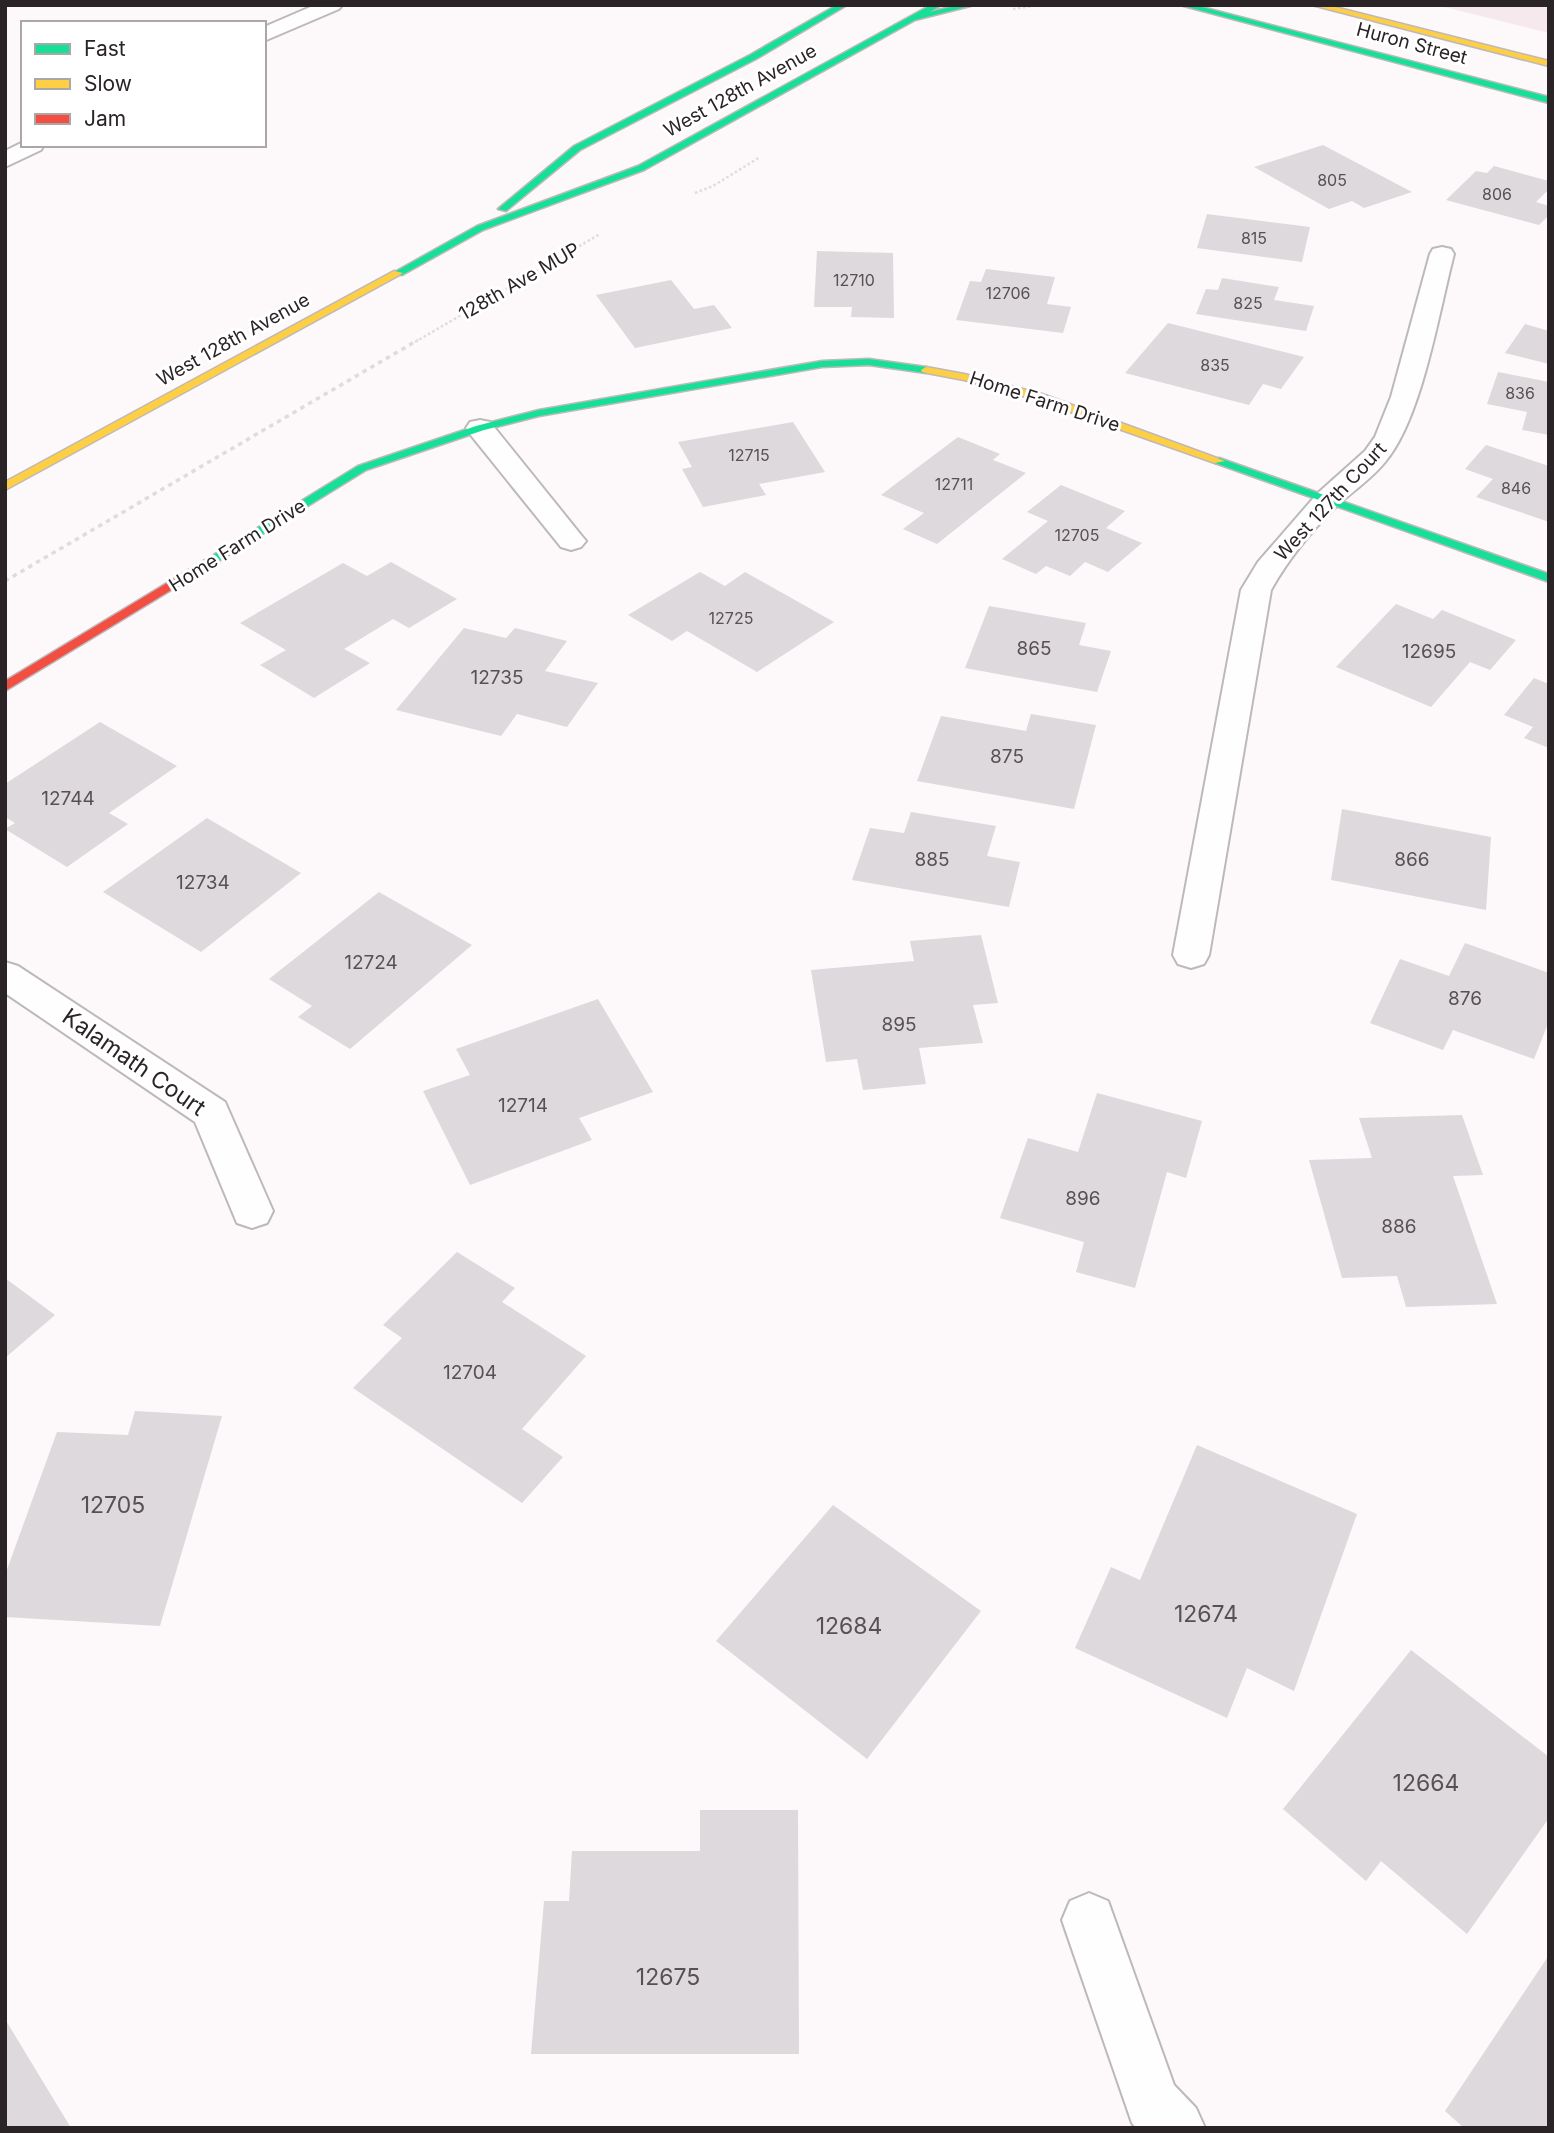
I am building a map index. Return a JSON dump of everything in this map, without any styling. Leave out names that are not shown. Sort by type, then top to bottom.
[{"type":"main road","points":[[753,57],[818,5]]},
{"type":"main road","name":"West 128th Avenue","points":[[480,228],[577,148],[753,57],[843,5]]},
{"type":"main road","name":"West 128th Avenue","points":[[5,487],[480,228],[641,169],[937,5]]},
{"type":"main road","points":[[915,18],[970,5]]},
{"type":"main road","name":"Huron Street","points":[[1184,5],[1549,100]]},
{"type":"main road","name":"Huron Street","points":[[1316,5],[1549,64]]},
{"type":"main road","name":"Home Farm Drive","points":[[5,687],[362,468],[480,428],[539,413],[795,369],[869,362],[973,377],[1013,388],[1549,578]]},
{"type":"street","points":[[266,34],[332,5]]},
{"type":"street","points":[[5,160],[29,147]]},
{"type":"street","name":"West 127th Court","points":[[1191,955],[1256,590],[1268,568],[1328,499],[1376,457],[1389,437],[1404,397],[1442,254]]},
{"type":"street","points":[[480,428],[571,541]]},
{"type":"street","name":"Kalamath Court","points":[[5,975],[211,1113],[251,1211]]},
{"type":"street","points":[[1089,1920],[1152,2103],[1176,2128]]},
{"type":"path","points":[[1002,10],[1039,5]]},
{"type":"path","points":[[688,196],[713,186],[760,157]]},
{"type":"path","name":"128th Ave MUP","points":[[5,581],[601,233]]},
{"type":"shaded area","points":[[1436,5],[1549,5],[1549,33]]},
{"type":"building","points":[[1323,145],[1412,192],[1364,208],[1352,201],[1329,209],[1254,167]]},
{"type":"building","points":[[1494,166],[1549,181],[1549,189],[1536,202],[1549,206],[1549,215],[1539,225],[1446,200],[1476,171],[1487,173]]},
{"type":"building","points":[[1207,214],[1310,227],[1302,262],[1197,248]]},
{"type":"building","points":[[817,251],[893,253],[894,318],[851,317],[852,307],[814,307]]},
{"type":"building","points":[[986,269],[1055,277],[1047,304],[1071,307],[1063,333],[956,320],[970,281],[981,282]]},
{"type":"building","points":[[1222,278],[1279,287],[1274,300],[1314,306],[1306,331],[1196,314],[1206,289],[1218,290]]},
{"type":"building","points":[[671,280],[694,309],[714,305],[732,328],[635,348],[596,295]]},
{"type":"building","points":[[1168,323],[1304,357],[1281,389],[1263,384],[1249,405],[1125,373]]},
{"type":"building","points":[[1525,324],[1549,331],[1549,364],[1505,353]]},
{"type":"building","points":[[1498,372],[1549,382],[1549,435],[1522,430],[1527,412],[1487,404]]},
{"type":"building","points":[[793,422],[825,472],[759,484],[766,495],[703,507],[682,469],[692,467],[678,442]]},
{"type":"building","points":[[958,437],[1000,454],[993,460],[1026,473],[937,544],[903,529],[924,513],[881,495]]},
{"type":"building","points":[[1486,445],[1549,466],[1549,522],[1476,497],[1493,479],[1465,469]]},
{"type":"building","points":[[1061,485],[1125,511],[1106,528],[1142,543],[1108,572],[1085,562],[1070,576],[1046,566],[1036,574],[1002,559],[1048,521],[1027,512]]},
{"type":"building","points":[[391,562],[457,599],[409,628],[393,619],[344,649],[370,663],[314,698],[260,665],[286,650],[240,623],[343,563],[367,576]]},
{"type":"building","points":[[700,572],[725,586],[745,572],[834,622],[757,672],[687,631],[672,641],[628,615]]},
{"type":"building","points":[[1396,604],[1433,619],[1442,610],[1516,640],[1490,670],[1470,662],[1431,707],[1336,667]]},
{"type":"building","points":[[989,606],[1086,623],[1079,645],[1111,651],[1097,692],[965,668]]},
{"type":"building","points":[[464,628],[506,638],[515,628],[567,641],[545,671],[598,683],[567,727],[517,714],[501,736],[396,710]]},
{"type":"building","points":[[1534,678],[1549,684],[1549,748],[1524,738],[1533,727],[1504,715]]},
{"type":"building","points":[[1031,714],[1096,725],[1074,809],[917,781],[941,716],[1026,731]]},
{"type":"building","points":[[100,722],[177,766],[109,813],[128,824],[67,867],[5,829],[15,823],[5,817],[5,784]]},
{"type":"building","points":[[1342,809],[1491,837],[1486,910],[1331,880]]},
{"type":"building","points":[[911,812],[996,826],[987,856],[1020,862],[1009,907],[852,880],[870,828],[904,833]]},
{"type":"building","points":[[207,818],[301,873],[201,952],[103,892]]},
{"type":"building","points":[[379,892],[472,945],[350,1049],[298,1017],[312,1006],[269,979]]},
{"type":"building","points":[[981,935],[998,1003],[973,1005],[983,1043],[919,1048],[926,1084],[863,1090],[857,1059],[826,1062],[811,970],[914,961],[910,941]]},
{"type":"building","points":[[1465,943],[1549,973],[1549,1021],[1534,1059],[1453,1030],[1443,1050],[1370,1023],[1400,959],[1449,976]]},
{"type":"building","points":[[598,999],[653,1092],[579,1118],[592,1140],[470,1185],[423,1091],[470,1075],[456,1049]]},
{"type":"building","points":[[1097,1093],[1202,1121],[1186,1178],[1167,1172],[1135,1288],[1076,1272],[1084,1242],[1000,1218],[1028,1138],[1078,1152]]},
{"type":"building","points":[[1462,1115],[1483,1175],[1453,1176],[1497,1304],[1406,1307],[1397,1276],[1342,1278],[1309,1160],[1372,1158],[1359,1118]]},
{"type":"building","points":[[457,1252],[515,1288],[502,1302],[586,1356],[522,1429],[563,1457],[522,1503],[353,1388],[402,1338],[383,1325]]},
{"type":"building","points":[[5,1278],[55,1315],[5,1358]]},
{"type":"building","points":[[135,1411],[222,1416],[160,1626],[5,1617],[5,1575],[57,1432],[128,1435]]},
{"type":"building","points":[[1197,1445],[1357,1514],[1294,1691],[1247,1668],[1227,1718],[1075,1648],[1111,1567],[1140,1580]]},
{"type":"building","points":[[833,1505],[981,1611],[867,1759],[716,1641]]},
{"type":"building","points":[[1411,1650],[1549,1757],[1549,1818],[1467,1934],[1381,1861],[1366,1881],[1283,1809]]},
{"type":"building","points":[[700,1810],[798,1810],[799,2054],[531,2054],[544,1901],[569,1901],[572,1851],[700,1851]]},
{"type":"building","points":[[1549,1955],[1549,2128],[1464,2128],[1445,2111]]},
{"type":"building","points":[[5,2019],[71,2128],[5,2128]]},
{"type":"traffic: fast","points":[[503,209],[577,148],[753,57],[843,5]]},
{"type":"traffic: fast","points":[[398,273],[480,228],[641,168],[937,5]]},
{"type":"traffic: fast","points":[[915,18],[970,5]]},
{"type":"traffic: fast","points":[[1184,5],[1549,100]]},
{"type":"traffic: fast","points":[[205,564],[362,468],[480,428],[539,413],[822,364],[869,362],[926,370]]},
{"type":"traffic: fast","points":[[1219,461],[1549,578]]},
{"type":"traffic: slow","points":[[1316,5],[1549,64]]},
{"type":"traffic: slow","points":[[5,487],[398,273]]},
{"type":"traffic: slow","points":[[926,370],[1038,396],[1219,461]]},
{"type":"traffic: jam","points":[[5,687],[205,564]]}]
